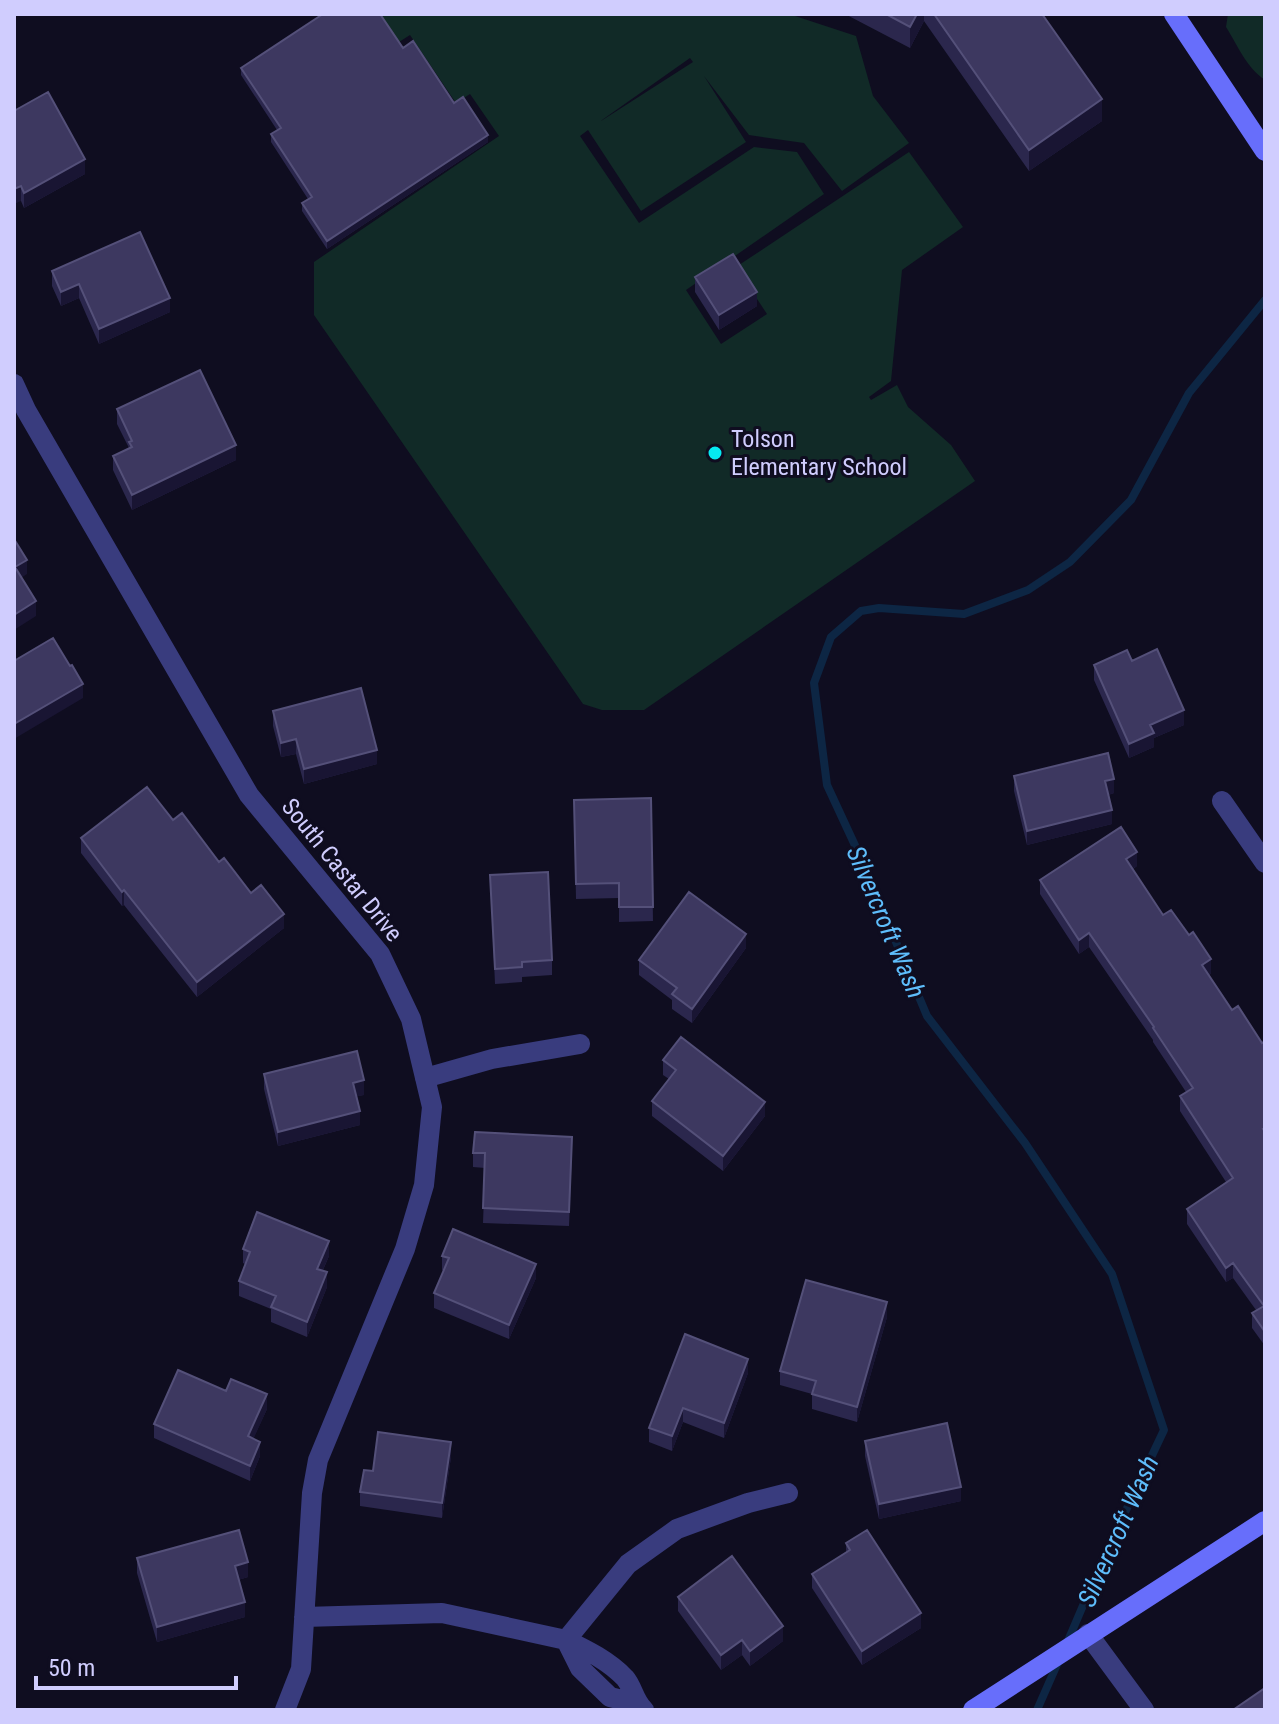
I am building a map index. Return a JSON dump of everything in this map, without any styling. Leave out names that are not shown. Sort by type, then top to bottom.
[{"type":"street","points":[[1174,14],[1265,151]]},
{"type":"street","name":"South Castar Drive","points":[[14,384],[26,410],[249,795],[380,954],[411,1019],[432,1107],[424,1185],[405,1249],[318,1460],[312,1493],[301,1669],[285,1710]]},
{"type":"street","points":[[1222,801],[1265,863]]},
{"type":"street","points":[[425,1078],[492,1059],[580,1044]]},
{"type":"street","points":[[566,1640],[628,1564],[677,1529],[748,1503],[788,1493]]},
{"type":"street","points":[[973,1710],[1265,1521]]},
{"type":"street","points":[[304,1617],[442,1613],[566,1640],[592,1652],[626,1679],[641,1707]]},
{"type":"street","points":[[1088,1634],[1144,1710]]},
{"type":"green space","name":"Tolson Elementary School","points":[[380,14],[789,14],[856,36],[873,96],[909,143],[842,191],[804,143],[749,135],[704,76],[746,142],[641,211],[588,130],[580,136],[639,223],[754,147],[797,152],[824,194],[686,290],[721,344],[767,314],[736,267],[909,152],[963,227],[902,270],[891,381],[869,397],[871,400],[897,385],[908,407],[951,445],[975,481],[644,710],[602,710],[583,704],[314,315],[314,262],[499,136],[470,94],[456,103],[410,35],[399,42]],"holes":[[[690,58],[693,62],[601,121]]]},
{"type":"green space","points":[[1228,14],[1265,14],[1265,80],[1247,63],[1226,27]]},
{"type":"building","points":[[323,14],[380,14],[403,48],[413,41],[454,103],[463,97],[488,135],[327,241],[302,203],[312,197],[271,134],[281,128],[241,68]]},
{"type":"building","points":[[886,14],[917,14],[910,27]]},
{"type":"building","points":[[934,14],[1042,14],[1102,99],[1029,150]]},
{"type":"building","points":[[48,92],[85,159],[24,193],[21,186],[14,189],[14,111]]},
{"type":"building","points":[[140,232],[170,298],[99,329],[79,284],[61,292],[52,271]]},
{"type":"building","points":[[733,254],[757,292],[719,315],[695,277]]},
{"type":"building","points":[[200,370],[236,445],[132,495],[113,456],[132,447],[117,409]]},
{"type":"building","points":[[14,539],[27,560],[15,567],[36,601],[14,615]]},
{"type":"building","points":[[53,638],[83,684],[14,724],[14,661]]},
{"type":"building","points":[[1157,649],[1184,710],[1150,725],[1154,733],[1129,744],[1094,665],[1127,650],[1132,661]]},
{"type":"building","points":[[361,688],[377,750],[304,769],[296,739],[281,743],[273,711]]},
{"type":"building","points":[[1108,753],[1114,779],[1105,781],[1112,810],[1027,831],[1014,776]]},
{"type":"building","points":[[147,787],[173,820],[182,813],[219,862],[224,858],[251,893],[261,885],[284,914],[197,982],[81,838]]},
{"type":"building","points":[[651,798],[653,907],[619,907],[619,883],[576,884],[574,800]]},
{"type":"building","points":[[1121,827],[1137,852],[1126,859],[1163,915],[1171,910],[1189,935],[1193,932],[1211,959],[1202,965],[1232,1010],[1238,1006],[1262,1043],[1265,1041],[1265,1332],[1252,1313],[1264,1306],[1233,1263],[1226,1268],[1187,1209],[1233,1178],[1180,1096],[1193,1088],[1089,933],[1079,940],[1040,880]]},
{"type":"building","points":[[548,872],[552,960],[522,962],[522,967],[495,969],[490,875]]},
{"type":"building","points":[[689,892],[746,934],[692,1009],[672,994],[677,988],[639,960]]},
{"type":"building","points":[[681,1037],[765,1102],[723,1156],[652,1101],[676,1070],[663,1060]]},
{"type":"building","points":[[357,1051],[364,1080],[353,1083],[360,1111],[278,1132],[264,1074]]},
{"type":"building","points":[[475,1132],[572,1137],[569,1212],[483,1208],[485,1153],[473,1153]]},
{"type":"building","points":[[257,1212],[329,1241],[317,1269],[327,1272],[307,1322],[271,1307],[276,1296],[239,1281],[250,1252],[243,1249]]},
{"type":"building","points":[[453,1229],[536,1264],[509,1325],[434,1293],[449,1258],[442,1256]]},
{"type":"building","points":[[806,1280],[887,1302],[857,1407],[812,1394],[816,1381],[780,1371]]},
{"type":"building","points":[[685,1334],[748,1359],[724,1423],[683,1408],[672,1436],[649,1428]]},
{"type":"building","points":[[178,1370],[226,1391],[231,1379],[267,1394],[248,1436],[260,1442],[250,1466],[154,1424]]},
{"type":"building","points":[[947,1423],[961,1487],[879,1504],[865,1441]]},
{"type":"building","points":[[378,1432],[451,1442],[442,1503],[360,1492],[364,1470],[373,1471]]},
{"type":"building","points":[[239,1530],[248,1562],[235,1566],[245,1602],[157,1627],[137,1558]]},
{"type":"building","points":[[867,1530],[921,1613],[862,1651],[812,1574],[850,1550],[846,1543]]},
{"type":"building","points":[[732,1556],[783,1626],[750,1651],[742,1640],[721,1655],[678,1597]]},
{"type":"building","points":[[1265,1688],[1265,1710],[1233,1710]]},
{"type":"waterway","name":"Silvercroft Wash","points":[[1067,1643],[1164,1430],[1112,1274],[1025,1143],[927,1016],[827,785],[814,683],[831,637],[861,611],[879,608],[964,614],[1028,590],[1070,562],[1131,500],[1189,393],[1265,300]]},
{"type":"waterway","name":"Silvercroft Wash","points":[[1037,1710],[1059,1660]]},
{"type":"place","name":"Tolson Elementary School","points":[[715,453]]}]
